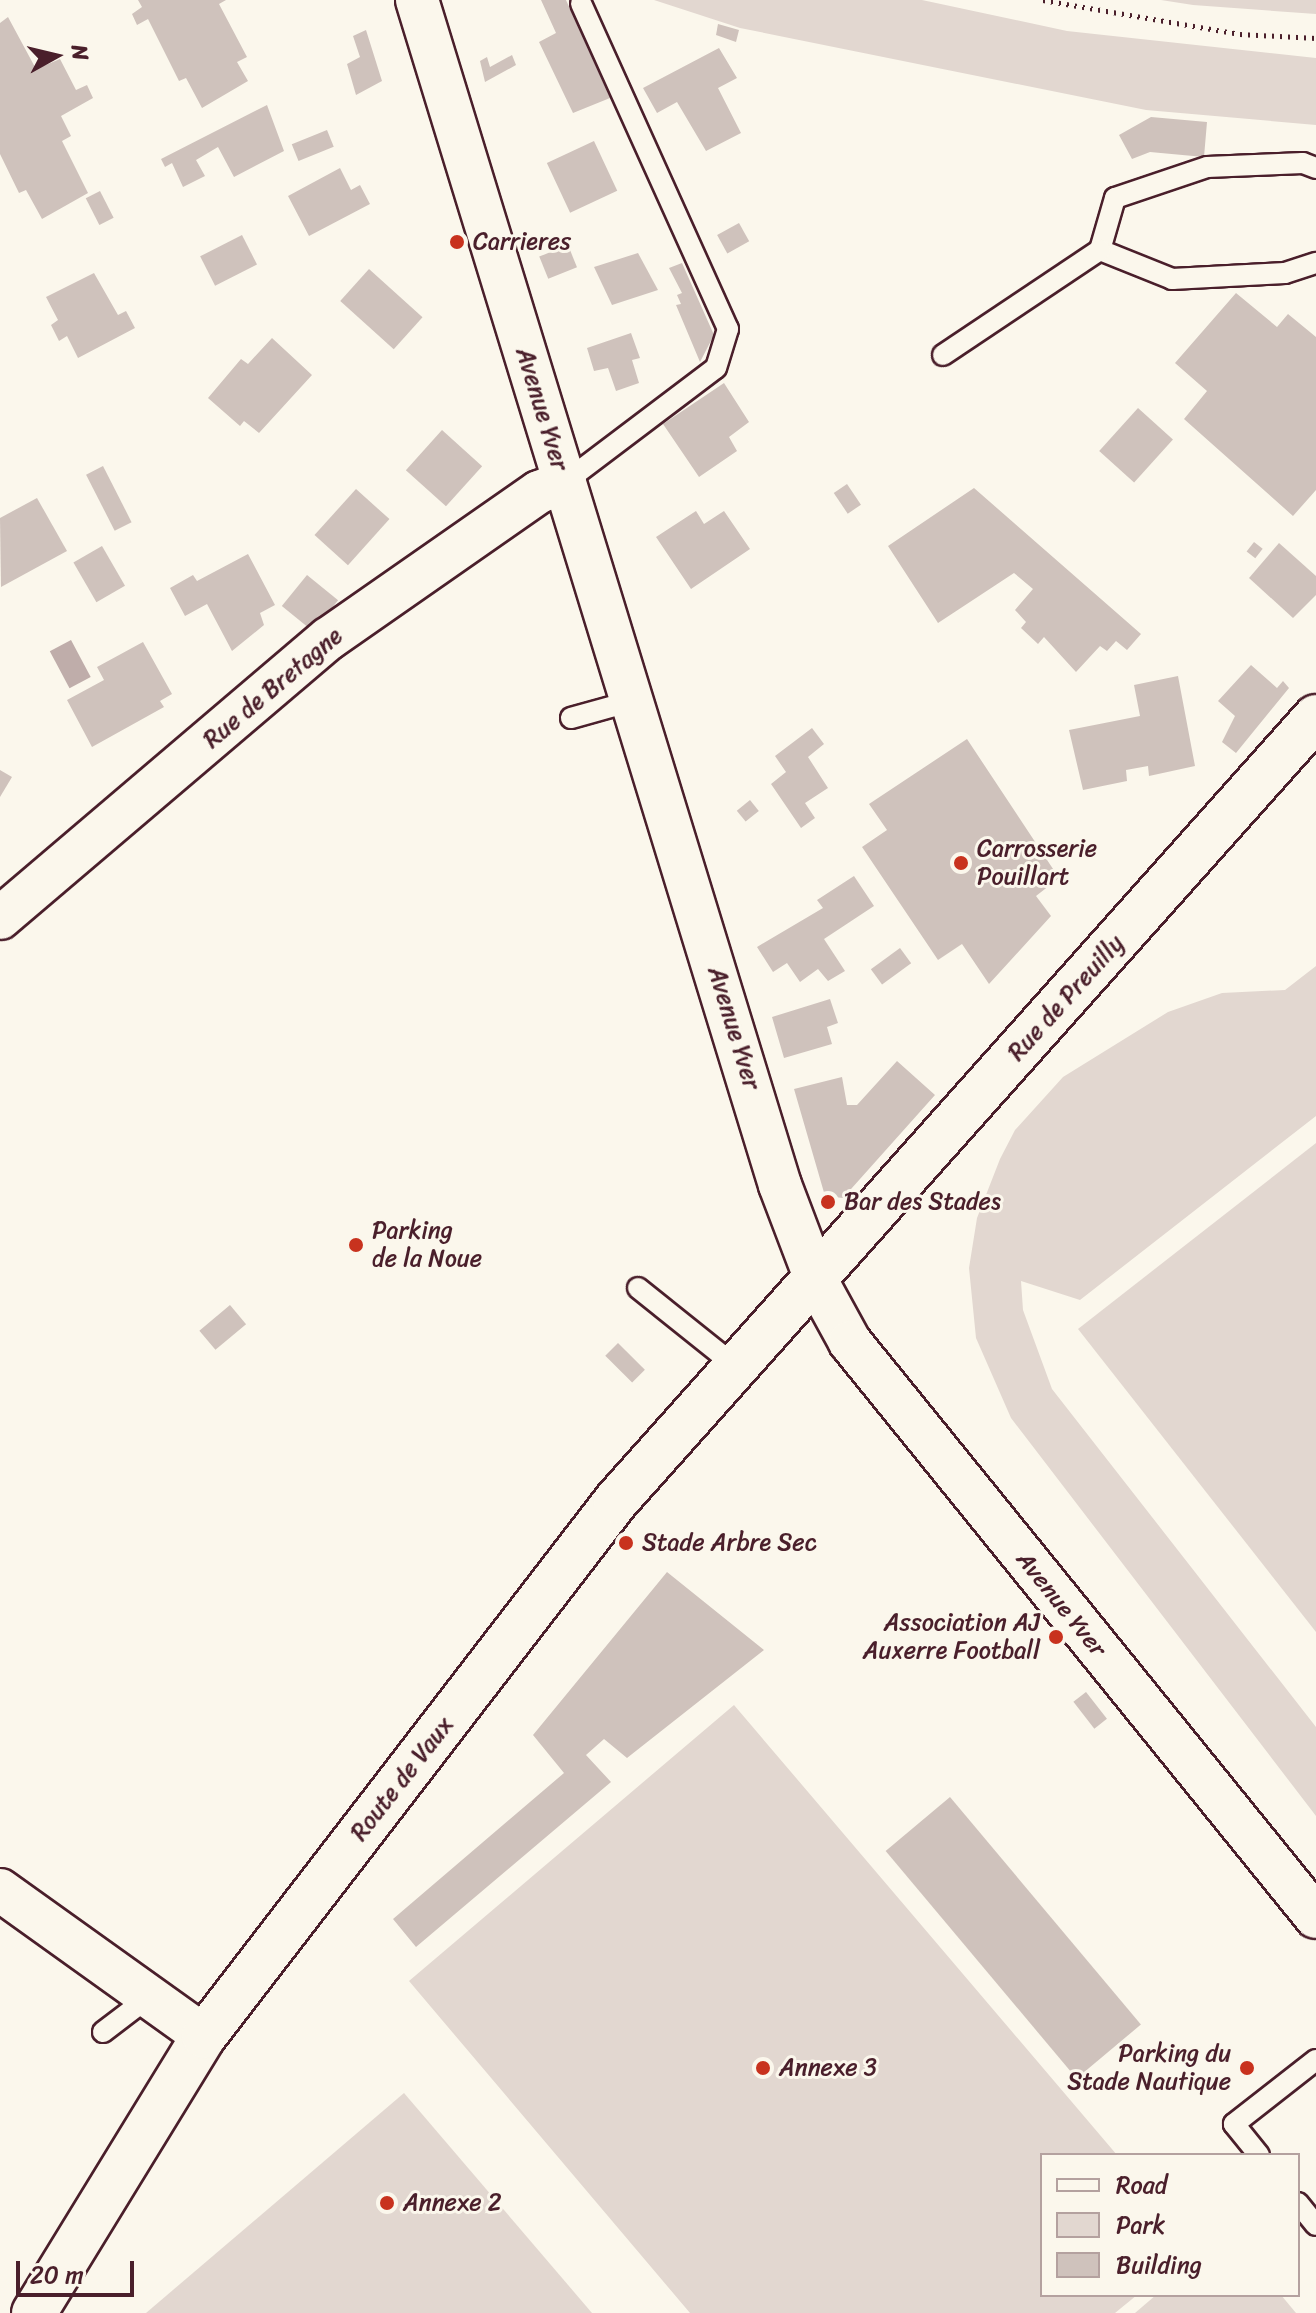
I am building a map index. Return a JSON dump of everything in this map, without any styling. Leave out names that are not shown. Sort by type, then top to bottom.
[{"type":"street","name":"Avenue Yver","points":[[417,0],[780,1185],[816,1280],[850,1342],[1316,1917]]},
{"type":"street","name":"Rue de Bretagne","points":[[0,918],[328,639],[539,492],[565,482]]},
{"type":"street","name":"Rue de Preuilly","points":[[816,1280],[1316,717]]},
{"type":"street","name":"Route de Vaux","points":[[34,2313],[204,2036],[616,1501],[733,1364],[816,1280]]},
{"type":"street","points":[[0,1890],[204,2036]]},
{"type":"lane","points":[[565,482],[716,368],[728,329],[581,4]]},
{"type":"lane","points":[[943,355],[1100,250],[1115,198],[1207,167],[1303,163],[1316,168]]},
{"type":"lane","points":[[1100,250],[1172,279],[1285,273],[1316,263]]},
{"type":"lane","points":[[571,718],[632,701]]},
{"type":"lane","points":[[638,1288],[733,1364]]},
{"type":"lane","points":[[103,2032],[149,1997]]},
{"type":"lane","points":[[1257,2153],[1234,2124],[1316,2060]]},
{"type":"lane","points":[[1300,2205],[1316,2225]]},
{"type":"path","points":[[1043,0],[1240,34],[1316,38]]},
{"type":"green space","points":[[654,0],[922,0],[1067,31],[1316,58],[1316,125],[1146,110],[740,28]]},
{"type":"green space","points":[[1161,0],[1316,0],[1316,14],[1193,5]]},
{"type":"green space","points":[[1316,966],[1316,1116],[1080,1300],[1021,1281],[1023,1310],[1052,1389],[1316,1727],[1316,1816],[1011,1418],[976,1338],[969,1268],[977,1218],[1000,1159],[1015,1130],[1063,1077],[1168,1012],[1222,993],[1285,990]]},
{"type":"green space","points":[[1316,1143],[1316,1632],[1078,1329]]},
{"type":"green space","name":"Annexe 3","points":[[734,1705],[1115,2153],[1040,2153],[1040,2297],[1135,2297],[1115,2313],[690,2313],[409,1981]]},
{"type":"green space","name":"Annexe 2","points":[[404,2093],[592,2313],[146,2313]]},
{"type":"green space","points":[[1154,2297],[1283,2297],[1296,2313],[1135,2313]]},
{"type":"shaded area","points":[[71,640],[91,677],[70,688],[50,651]]},
{"type":"building","points":[[138,0],[226,0],[219,4],[247,57],[237,62],[248,81],[202,108],[186,78],[179,81],[148,19],[137,25],[132,14],[142,7]]},
{"type":"building","points":[[541,0],[566,0],[610,98],[573,113],[539,42],[556,33]]},
{"type":"building","points":[[8,17],[36,69],[60,59],[76,90],[87,85],[93,98],[61,116],[71,136],[62,141],[88,193],[42,219],[26,190],[19,193],[0,154],[0,23]]},
{"type":"building","points":[[718,24],[739,30],[736,42],[716,35]]},
{"type":"building","points":[[366,30],[382,81],[356,95],[347,64],[360,57],[353,36]]},
{"type":"building","points":[[719,48],[737,78],[718,88],[741,133],[706,151],[677,102],[657,113],[643,88]]},
{"type":"building","points":[[512,55],[516,65],[485,82],[480,61],[487,57],[490,67]]},
{"type":"building","points":[[267,105],[284,151],[234,177],[218,147],[196,160],[205,176],[183,187],[172,163],[165,167],[161,159]]},
{"type":"building","points":[[1151,117],[1207,122],[1204,157],[1150,152],[1132,159],[1119,135]]},
{"type":"building","points":[[327,130],[334,147],[299,161],[292,144]]},
{"type":"building","points":[[594,141],[617,191],[570,213],[547,163]]},
{"type":"building","points":[[340,168],[351,190],[360,185],[370,204],[309,236],[288,196]]},
{"type":"building","points":[[100,191],[114,218],[99,225],[86,198]]},
{"type":"building","points":[[739,223],[749,241],[727,253],[717,235]]},
{"type":"building","points":[[242,235],[257,264],[215,286],[200,256]]},
{"type":"building","points":[[568,245],[577,267],[548,279],[539,257]]},
{"type":"building","points":[[638,253],[658,290],[612,305],[594,267]]},
{"type":"building","points":[[682,263],[714,335],[700,362],[676,305],[681,304],[677,295],[682,293],[669,268]]},
{"type":"building","points":[[369,269],[423,317],[394,349],[340,301]]},
{"type":"building","points":[[94,273],[118,315],[126,311],[135,328],[78,358],[67,336],[59,341],[51,325],[58,320],[46,297]]},
{"type":"building","points":[[1236,293],[1277,327],[1288,314],[1316,337],[1316,490],[1293,516],[1184,419],[1207,391],[1175,363]]},
{"type":"building","points":[[631,333],[640,358],[632,360],[639,383],[616,391],[608,368],[594,371],[587,348]]},
{"type":"building","points":[[272,338],[312,375],[259,433],[244,421],[240,426],[208,398],[241,359],[248,364]]},
{"type":"building","points":[[724,383],[749,422],[729,437],[737,451],[699,477],[663,424]]},
{"type":"building","points":[[1138,408],[1173,439],[1134,483],[1099,451]]},
{"type":"building","points":[[442,430],[482,466],[446,506],[406,470]]},
{"type":"building","points":[[103,466],[132,522],[115,531],[86,475]]},
{"type":"building","points":[[847,484],[861,505],[848,514],[834,493]]},
{"type":"building","points":[[974,488],[1141,634],[1127,650],[1116,641],[1107,651],[1100,646],[1076,672],[1044,637],[1038,644],[1021,628],[1026,622],[1015,610],[1033,589],[1014,573],[938,623],[888,546]]},
{"type":"building","points":[[356,489],[389,519],[348,565],[315,535]]},
{"type":"building","points":[[37,498],[67,551],[1,587],[0,518]]},
{"type":"building","points":[[696,511],[704,524],[724,511],[750,549],[691,589],[656,537]]},
{"type":"building","points":[[1254,542],[1263,549],[1255,558],[1247,551]]},
{"type":"building","points":[[1279,543],[1316,576],[1316,595],[1293,618],[1249,578]]},
{"type":"building","points":[[102,546],[125,586],[96,602],[73,562]]},
{"type":"building","points":[[248,554],[275,605],[260,613],[264,625],[232,651],[207,604],[185,616],[170,588],[193,575],[197,581]]},
{"type":"building","points":[[307,575],[338,600],[313,631],[282,606]]},
{"type":"building","points":[[143,642],[172,694],[160,701],[164,707],[92,747],[67,700],[104,680],[97,667]]},
{"type":"building","points":[[1251,665],[1277,688],[1283,681],[1289,688],[1236,753],[1222,742],[1235,716],[1218,701]]},
{"type":"building","points":[[1178,676],[1195,766],[1149,776],[1148,766],[1126,770],[1127,781],[1083,790],[1069,730],[1140,716],[1134,685]]},
{"type":"building","points":[[812,728],[824,744],[808,757],[828,788],[805,803],[815,818],[801,828],[771,784],[786,772],[775,756]]},
{"type":"building","name":"Carrosserie Pouillart","points":[[967,739],[1059,878],[1036,896],[1051,916],[989,984],[962,944],[938,960],[862,847],[887,830],[869,804]]},
{"type":"building","points":[[0,770],[12,777],[0,797]]},
{"type":"building","points":[[750,800],[759,811],[746,822],[737,811]]},
{"type":"building","points":[[854,876],[874,906],[824,939],[845,971],[828,981],[818,969],[800,982],[787,963],[773,972],[757,947],[823,908],[817,900]]},
{"type":"building","points":[[900,948],[911,963],[882,985],[871,969]]},
{"type":"building","points":[[830,999],[838,1023],[827,1027],[832,1044],[784,1058],[772,1017]]},
{"type":"building","points":[[897,1061],[935,1095],[843,1198],[825,1196],[794,1089],[842,1077],[847,1105],[857,1105]]},
{"type":"building","points":[[230,1305],[246,1324],[215,1350],[199,1331]]},
{"type":"building","points":[[618,1343],[645,1370],[632,1383],[605,1356]]},
{"type":"building","points":[[667,1572],[764,1650],[627,1758],[604,1739],[586,1755],[611,1782],[416,1947],[393,1919],[564,1773],[533,1735]]},
{"type":"building","points":[[1086,1692],[1107,1719],[1094,1729],[1073,1702]]},
{"type":"building","points":[[950,1797],[1141,2025],[1077,2079],[886,1851]]},
{"type":"place","name":"Carrieres","points":[[457,242]]},
{"type":"place","name":"Carrosserie Pouillart","points":[[961,863]]},
{"type":"place","name":"Bar des Stades","points":[[828,1202]]},
{"type":"place","name":"Parking de la Noue","points":[[356,1245]]},
{"type":"place","name":"Stade Arbre Sec","points":[[626,1543]]},
{"type":"place","name":"Association AJ Auxerre Football","points":[[1056,1637]]},
{"type":"place","name":"Annexe 3","points":[[763,2068]]},
{"type":"place","name":"Parking du Stade Nautique","points":[[1247,2068]]},
{"type":"place","name":"Annexe 2","points":[[387,2203]]}]
